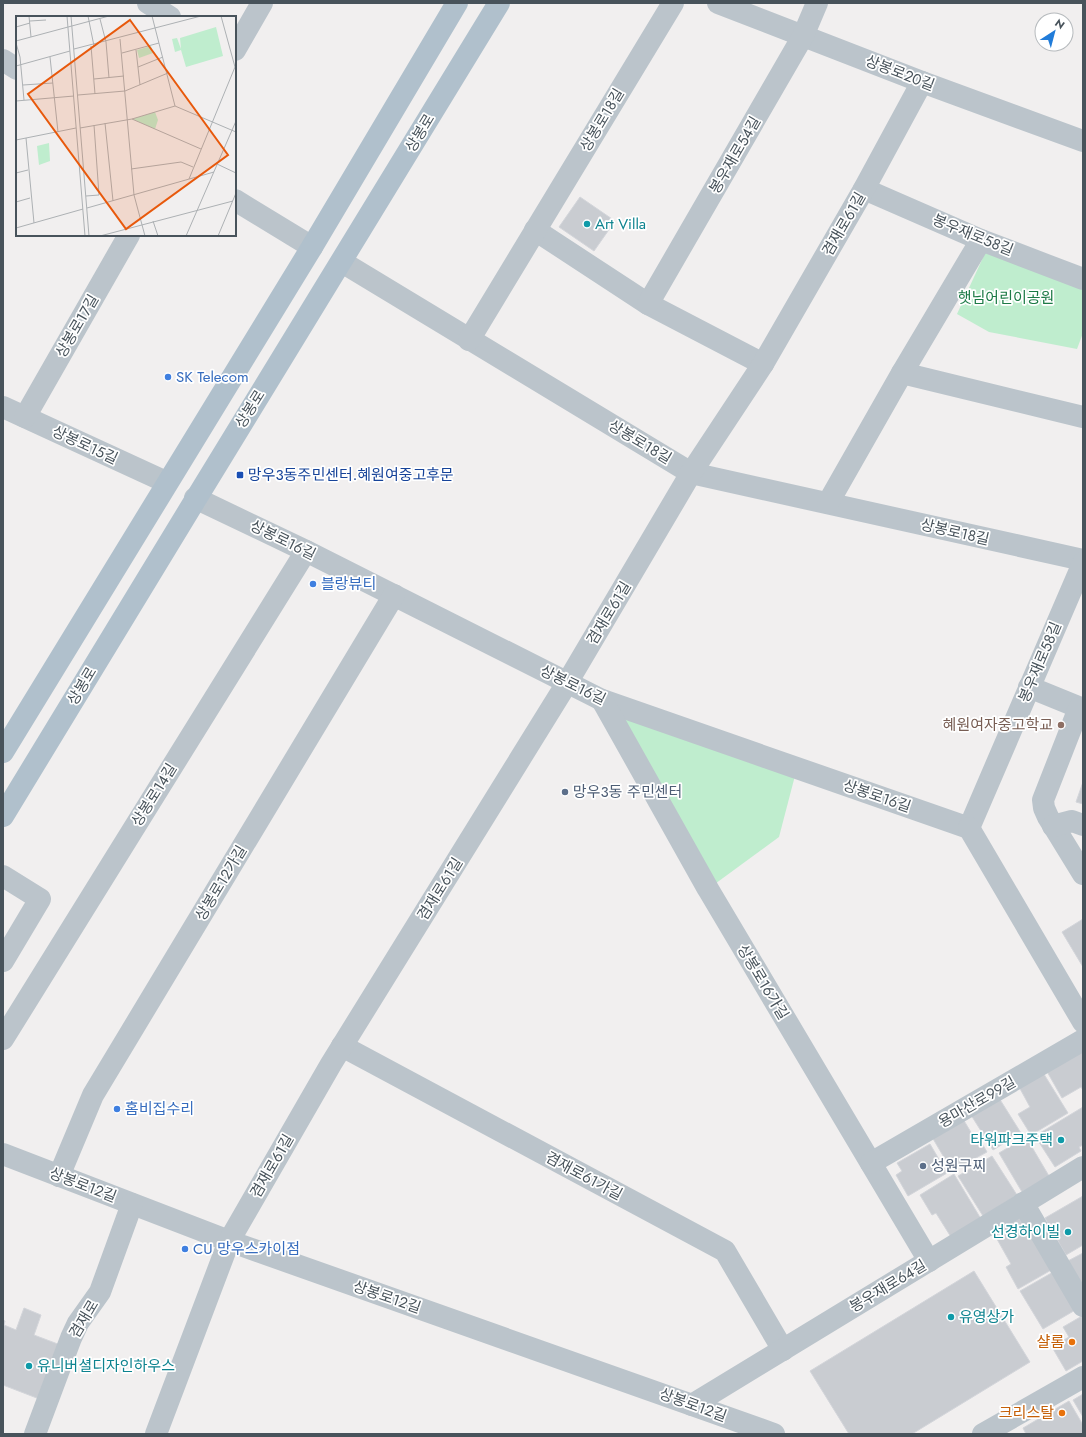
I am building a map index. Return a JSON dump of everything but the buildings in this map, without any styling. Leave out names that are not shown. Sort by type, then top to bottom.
[{"type":"main road","points":[[3,752],[166,482],[312,247],[457,3]]},
{"type":"main road","name":"상봉로","points":[[3,816],[195,498],[342,262],[499,3]]},
{"type":"main road","points":[[166,482],[195,498]]},
{"type":"street","points":[[148,3],[168,16]]},
{"type":"street","points":[[236,48],[262,3]]},
{"type":"street","name":"상봉로18길","points":[[469,340],[673,3]]},
{"type":"street","name":"상봉로20길","points":[[718,3],[922,82],[1083,141]]},
{"type":"street","name":"봉우재로54길","points":[[648,304],[804,36],[817,3]]},
{"type":"street","points":[[3,60],[16,68]]},
{"type":"street","name":"겸재로61길","points":[[156,1434],[229,1241],[342,1046],[567,683],[691,473],[763,364],[864,189],[922,82]]},
{"type":"street","name":"봉우재로58길","points":[[864,189],[982,240],[1083,278]]},
{"type":"street","points":[[236,201],[312,247]]},
{"type":"street","points":[[535,230],[648,304],[763,364]]},
{"type":"street","name":"상봉로17길","points":[[25,417],[128,236]]},
{"type":"street","points":[[828,503],[902,373],[982,240]]},
{"type":"street","name":"상봉로18길","points":[[342,262],[691,473],[1083,562]]},
{"type":"street","points":[[902,373],[1083,417]]},
{"type":"street","name":"상봉로15길","points":[[3,407],[166,482]]},
{"type":"street","name":"상봉로16길","points":[[195,498],[306,551],[602,700],[969,828]]},
{"type":"street","name":"상봉로14길","points":[[3,1039],[306,551]]},
{"type":"street","name":"봉우재로58길","points":[[969,828],[1083,562]]},
{"type":"street","name":"상봉로12가길","points":[[59,1176],[93,1095],[394,595]]},
{"type":"street","points":[[1029,687],[1081,709],[1045,792],[1044,808],[1053,826],[1083,874]]},
{"type":"street","name":"상봉로16가길","points":[[602,700],[708,889],[929,1261]]},
{"type":"street","points":[[1053,826],[1072,821],[1083,825]]},
{"type":"street","points":[[969,828],[1083,1022]]},
{"type":"street","points":[[3,876],[40,899],[3,961]]},
{"type":"street","name":"용마산로99길","points":[[871,1163],[1083,1040]]},
{"type":"street","name":"겸재로61가길","points":[[342,1046],[725,1251],[783,1350]]},
{"type":"street","name":"상봉로12길","points":[[3,1154],[229,1241],[774,1434]]},
{"type":"street","name":"봉우재로64길","points":[[692,1405],[1083,1167]]},
{"type":"street","points":[[1023,1203],[1083,1306]]},
{"type":"street","name":"겸재로","points":[[35,1434],[71,1338],[78,1323],[100,1292],[132,1204]]},
{"type":"street","points":[[983,1434],[1083,1376]]},
{"type":"green space","name":"햇님어린이공원","points":[[986,251],[1083,286],[1083,333],[1077,349],[989,332],[957,314]]},
{"type":"green space","points":[[602,700],[797,768],[779,837],[708,889]]},
{"type":"place","name":"Art Villa","points":[[587,224]]},
{"type":"place","name":"SK Telecom","points":[[168,377]]},
{"type":"place","name":"망우3동주민센터.혜원여중고후문","points":[[240,475]]},
{"type":"place","name":"블랑뷰티","points":[[313,584]]},
{"type":"place","name":"혜원여자중고학교","points":[[1061,725]]},
{"type":"place","name":"망우3동 주민센터","points":[[565,792]]},
{"type":"place","name":"홈비집수리","points":[[117,1109]]},
{"type":"place","name":"타워파크주택","points":[[1061,1140]]},
{"type":"place","name":"성원구찌","points":[[923,1166]]},
{"type":"place","name":"선경하이빌","points":[[1068,1232]]},
{"type":"place","name":"CU 망우스카이점","points":[[185,1249]]},
{"type":"place","name":"유영상가","points":[[951,1317]]},
{"type":"place","name":"샬롬","points":[[1072,1342]]},
{"type":"place","name":"유니버셜디자인하우스","points":[[29,1366]]},
{"type":"place","name":"크리스탈","points":[[1062,1413]]}]
